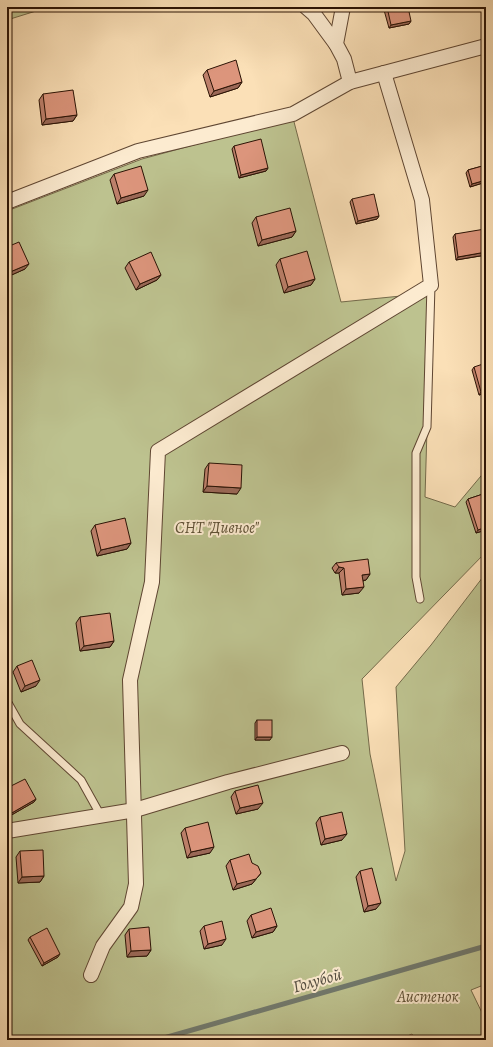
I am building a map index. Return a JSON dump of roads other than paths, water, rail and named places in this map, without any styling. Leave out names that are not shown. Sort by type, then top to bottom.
[{"type":"street","points":[[306,7],[314,14],[336,44],[344,59],[350,82]]},
{"type":"street","points":[[336,44],[343,7]]},
{"type":"street","points":[[7,202],[138,151],[293,114],[350,82],[486,46]]},
{"type":"street","points":[[91,975],[103,946],[131,907],[136,884],[130,680],[152,582],[158,451],[431,285],[422,200],[384,73]]},
{"type":"street","points":[[7,831],[135,810],[228,782],[342,753]]},
{"type":"lane","points":[[420,599],[416,577],[416,453],[427,427],[431,285]]},
{"type":"lane","points":[[7,701],[20,724],[80,780],[101,816]]},
{"type":"waterway","name":"Голубой","points":[[157,1040],[486,946]]},
{"type":"park label","name":"СНТ \"Дивное\"","points":[[217,527]]},
{"type":"park label","name":"Аистенок","points":[[428,996]]}]
